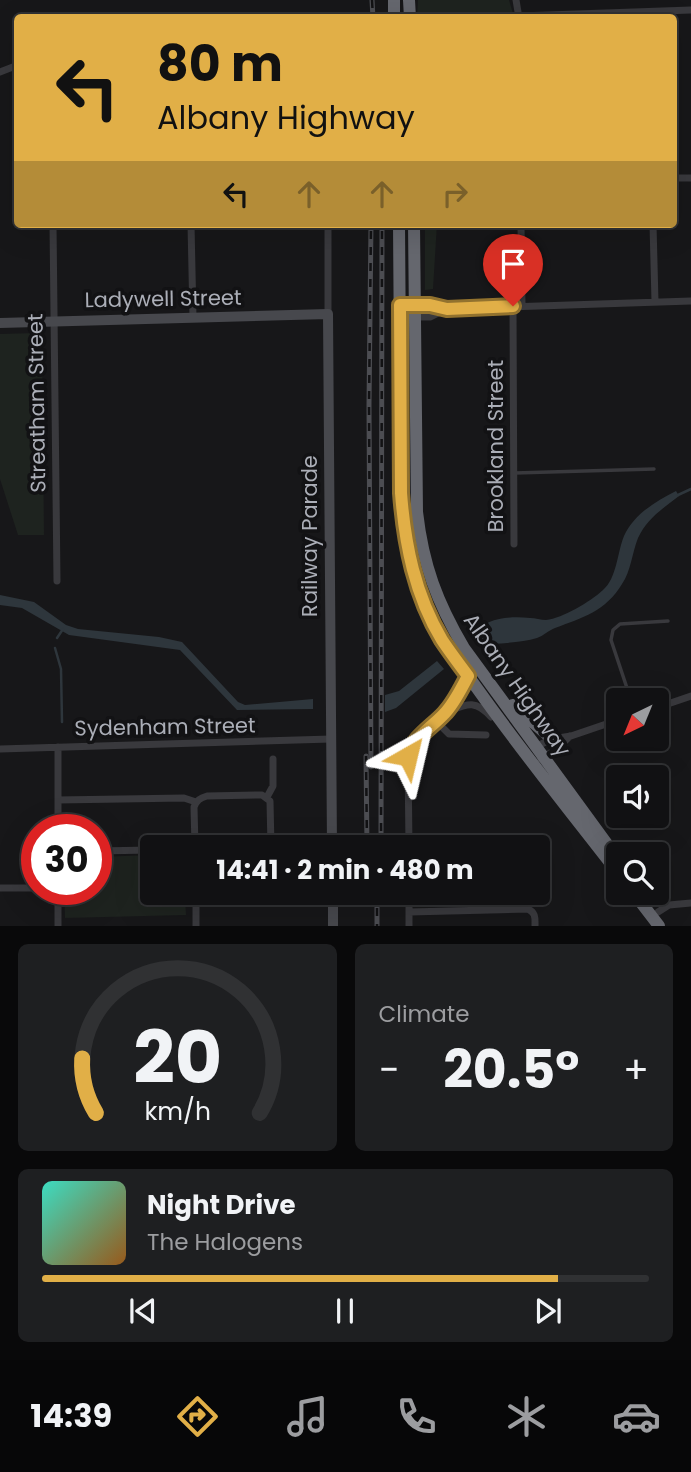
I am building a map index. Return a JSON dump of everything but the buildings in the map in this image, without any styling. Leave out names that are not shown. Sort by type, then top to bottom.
[{"type":"highway","name":"Albany Highway","points":[[399,228],[401,493],[409,555],[418,589],[442,640],[473,673],[606,857]]},
{"type":"highway","name":"Albany Highway","points":[[414,228],[417,512],[419,534],[431,582],[473,673],[530,753],[606,845]]},
{"type":"highway","points":[[473,673],[492,679],[507,700],[552,739]]},
{"type":"highway","points":[[643,905],[659,926]]},
{"type":"highway","points":[[653,905],[669,926]]},
{"type":"street","points":[[645,14],[691,10]]},
{"type":"street","name":"Streatham Street","points":[[53,228],[57,581]]},
{"type":"street","points":[[191,228],[193,318]]},
{"type":"street","name":"Railway Parade","points":[[328,228],[332,835]]},
{"type":"street","points":[[521,228],[522,305]]},
{"type":"street","points":[[653,228],[655,302]]},
{"type":"street","points":[[400,311],[416,311],[430,305],[447,309],[691,302]]},
{"type":"street","name":"Brookland Street","points":[[513,306],[514,544]]},
{"type":"street","points":[[400,311],[416,311],[430,317],[447,309]]},
{"type":"street","name":"Ladywell Street","points":[[0,323],[327,314]]},
{"type":"street","points":[[409,835],[410,748],[446,712],[473,673]]},
{"type":"street","points":[[669,704],[691,696]]},
{"type":"street","points":[[446,712],[467,704],[480,706],[530,753]]},
{"type":"street","points":[[436,721],[449,734],[486,735]]},
{"type":"street","points":[[530,753],[552,739],[571,736],[606,724]]},
{"type":"street","points":[[530,753],[558,748],[571,736]]},
{"type":"street","name":"Sydenham Street","points":[[0,749],[331,739]]},
{"type":"street","points":[[58,747],[58,814]]},
{"type":"street","points":[[271,835],[270,806],[267,797],[273,786],[273,759]]},
{"type":"street","points":[[195,835],[194,807],[200,798],[258,795],[267,797]]},
{"type":"street","points":[[58,800],[184,797],[196,802]]},
{"type":"street","points":[[112,851],[140,850]]},
{"type":"street","points":[[0,888],[21,888]]},
{"type":"street","points":[[658,912],[669,905],[691,904]]},
{"type":"street","points":[[58,905],[58,926]]},
{"type":"street","points":[[196,905],[196,926]]},
{"type":"street","points":[[332,905],[333,926]]},
{"type":"street","points":[[409,905],[409,926]]},
{"type":"street","points":[[409,912],[528,909],[535,916],[535,926]]},
{"type":"lane","points":[[513,473],[654,469]]},
{"type":"lane","points":[[627,688],[611,640],[613,630],[620,624],[668,621]]},
{"type":"shaded area","points":[[418,0],[509,0],[513,14],[417,14]]},
{"type":"shaded area","points":[[425,228],[437,228],[433,289],[425,290]]},
{"type":"shaded area","points":[[36,333],[42,338],[44,535],[18,535],[0,479],[0,334]]},
{"type":"shaded area","points":[[676,491],[679,496],[656,514],[642,531],[625,579],[616,593],[601,607],[530,640],[477,644],[470,635],[483,625],[498,619],[553,619],[591,599],[608,585],[624,536],[633,521],[653,504]]},
{"type":"shaded area","points":[[0,595],[34,602],[66,625],[78,629],[159,637],[182,642],[238,702],[245,705],[313,699],[313,709],[237,710],[180,650],[69,635],[22,608],[0,605]]},
{"type":"shaded area","points":[[437,661],[444,669],[396,708],[385,712],[385,695],[399,691]]},
{"type":"shaded area","points":[[140,855],[140,905],[186,905],[186,915],[65,918],[65,905],[112,905],[112,856]]},
{"type":"waterway","points":[[678,495],[691,489]]},
{"type":"waterway","points":[[57,638],[63,629]]},
{"type":"waterway","points":[[55,648],[61,669],[62,722]]},
{"type":"railway","points":[[372,0],[373,14]]},
{"type":"railway","points":[[371,228],[371,767]]},
{"type":"railway","points":[[381,835],[382,228]]},
{"type":"railway","points":[[366,756],[367,835]]},
{"type":"railway","points":[[377,905],[377,926]]},
{"type":"route","points":[[408,756],[416,741],[446,712],[468,676],[442,640],[429,615],[418,589],[409,555],[401,493],[400,305],[430,305],[447,309],[513,306]]}]
